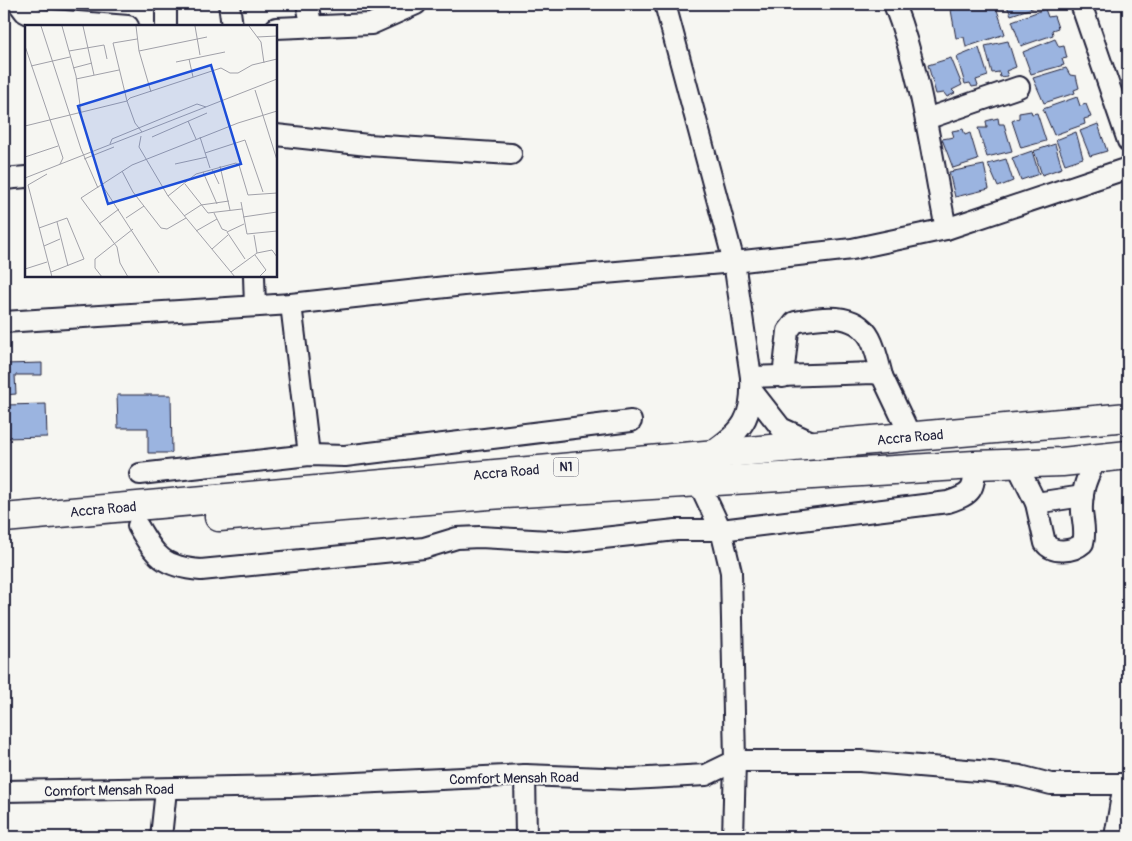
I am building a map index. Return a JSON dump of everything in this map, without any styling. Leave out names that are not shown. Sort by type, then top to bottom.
[{"type":"highway","name":"Accra Road","points":[[4,518],[816,444],[1128,418]]},
{"type":"highway","name":"Accra Road","points":[[4,536],[479,496],[1128,455]]},
{"type":"street","points":[[19,4],[25,12],[39,19],[115,25]]},
{"type":"street","points":[[166,4],[166,25]]},
{"type":"street","points":[[229,4],[232,25]]},
{"type":"street","points":[[307,4],[312,28]]},
{"type":"street","points":[[278,28],[371,24],[416,4]]},
{"type":"street","points":[[665,4],[734,262],[752,384],[748,417],[736,435],[709,454]]},
{"type":"street","points":[[894,4],[907,37],[926,119],[946,229]]},
{"type":"street","points":[[1081,4],[1128,141]]},
{"type":"street","points":[[926,119],[1019,87]]},
{"type":"street","points":[[278,135],[368,145],[511,154]]},
{"type":"street","points":[[4,322],[291,304],[464,284],[734,262],[852,249],[946,229],[1128,168]]},
{"type":"street","points":[[4,179],[25,177]]},
{"type":"street","points":[[254,278],[255,306]]},
{"type":"street","points":[[291,304],[309,455]]},
{"type":"street","points":[[783,377],[788,331],[796,322],[837,317],[863,328],[871,339],[882,376],[912,436]]},
{"type":"street","points":[[752,384],[783,377],[864,372],[882,376]]},
{"type":"street","points":[[752,384],[781,428],[816,444]]},
{"type":"street","points":[[140,474],[309,455],[345,456],[631,421]]},
{"type":"street","points":[[271,494],[281,458]]},
{"type":"street","points":[[1016,463],[1036,503],[1045,543],[1048,547],[1056,550],[1071,550],[1083,543],[1085,537],[1083,484],[1096,458]]},
{"type":"street","points":[[138,526],[160,560],[182,569],[201,570],[424,548],[458,538],[480,537],[567,542],[676,530],[721,530],[948,502],[965,497],[974,486],[975,464]]},
{"type":"street","points":[[698,481],[721,530],[731,572],[735,762],[733,837]]},
{"type":"street","points":[[1036,503],[1083,496]]},
{"type":"street","points":[[735,762],[860,761],[990,772],[1020,776],[1051,784],[1126,784],[1115,837]]},
{"type":"street","name":"Comfort Mensah Road","points":[[4,791],[166,790],[525,775],[630,779],[706,775],[735,762]]},
{"type":"street","points":[[525,775],[526,837]]},
{"type":"street","points":[[161,837],[166,790]]},
{"type":"building","points":[[962,4],[995,4],[1005,34],[966,47],[964,37],[956,38],[951,10],[962,7]]},
{"type":"building","points":[[1006,4],[1044,4],[1011,15]]},
{"type":"building","points":[[1045,9],[1048,17],[1054,16],[1058,28],[1052,30],[1053,35],[1021,46],[1012,21]]},
{"type":"building","points":[[1055,39],[1059,47],[1064,46],[1067,58],[1062,59],[1064,65],[1031,74],[1023,52]]},
{"type":"building","points":[[1008,41],[1016,67],[1006,71],[1008,76],[1000,77],[999,72],[992,73],[985,46]]},
{"type":"building","points":[[979,48],[988,76],[976,80],[978,86],[972,87],[970,83],[965,84],[957,57]]},
{"type":"building","points":[[951,58],[962,85],[952,90],[955,93],[947,97],[944,93],[936,94],[928,65]]},
{"type":"building","points":[[1066,68],[1070,75],[1076,76],[1079,88],[1074,90],[1075,93],[1044,103],[1033,78]]},
{"type":"building","points":[[1077,97],[1080,106],[1086,104],[1091,117],[1084,119],[1085,124],[1054,135],[1043,109]]},
{"type":"building","points":[[1031,111],[1032,114],[1037,113],[1046,141],[1021,148],[1012,121],[1019,118],[1019,113]]},
{"type":"building","points":[[998,118],[999,124],[1004,124],[1012,151],[987,157],[978,128],[987,128],[986,121]]},
{"type":"building","points":[[1098,124],[1107,151],[1090,156],[1080,131]]},
{"type":"building","points":[[963,129],[965,135],[970,133],[978,160],[953,168],[942,139],[954,137],[952,131]]},
{"type":"building","points":[[1076,132],[1083,158],[1065,164],[1056,140]]},
{"type":"building","points":[[1055,144],[1062,168],[1042,175],[1034,151]]},
{"type":"building","points":[[1032,151],[1039,174],[1021,180],[1012,158]]},
{"type":"building","points":[[1006,159],[1013,181],[998,187],[988,164]]},
{"type":"building","points":[[984,165],[989,189],[955,197],[949,172]]},
{"type":"building","points":[[42,363],[42,375],[15,375],[16,394],[4,395],[4,364]]},
{"type":"building","points":[[117,395],[171,395],[172,453],[148,453],[148,428],[118,428]]},
{"type":"building","points":[[46,404],[47,437],[5,438],[5,405]]}]
